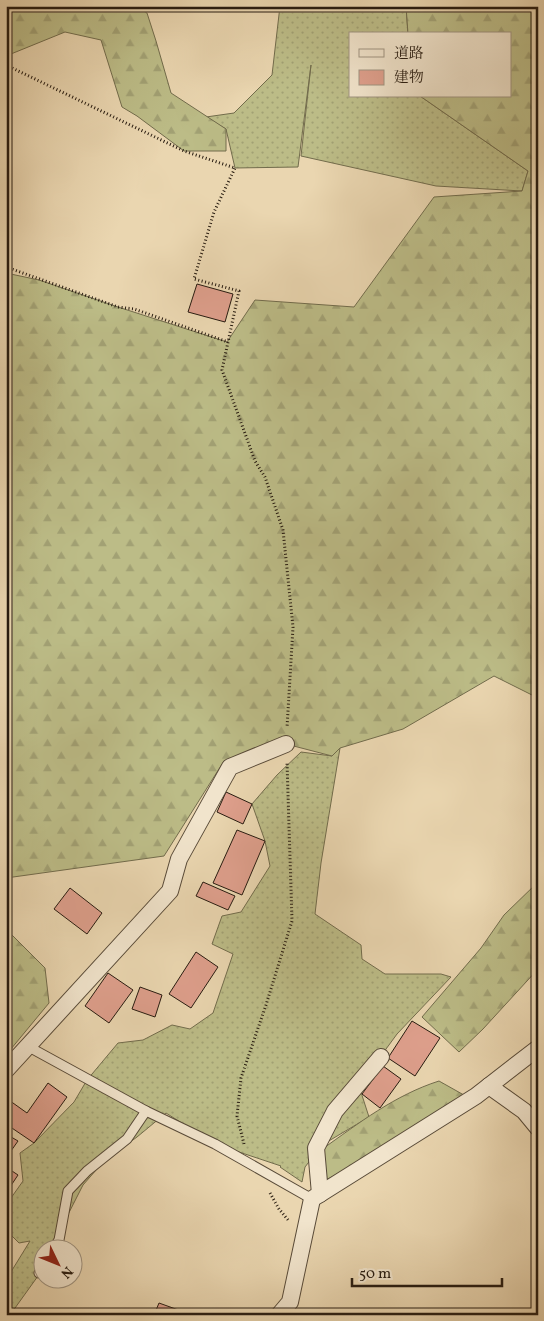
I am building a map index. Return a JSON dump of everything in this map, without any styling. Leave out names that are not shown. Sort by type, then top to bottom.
[{"type":"street","points":[[6,1070],[170,891],[179,859],[230,767],[286,744]]},
{"type":"street","points":[[316,1196],[476,1096],[538,1048]]},
{"type":"street","points":[[279,1315],[290,1302],[302,1242],[316,1196],[316,1148],[334,1111],[380,1057]]},
{"type":"street","points":[[489,1086],[524,1111],[538,1128]]},
{"type":"lane","points":[[29,1047],[146,1110],[215,1144],[258,1169],[316,1196]]},
{"type":"lane","points":[[59,1238],[68,1191],[87,1171],[126,1139],[146,1110]]},
{"type":"path","points":[[6,65],[184,150],[235,168],[214,212],[194,279],[240,291],[222,370],[255,461],[265,477],[283,530],[293,627],[286,744],[292,921],[242,1078],[237,1116],[246,1156],[258,1169],[279,1210],[296,1231],[302,1242]]},
{"type":"path","points":[[6,267],[118,307],[134,309],[228,342]]},
{"type":"green space","points":[[6,6],[135,6],[147,13],[171,93],[226,129],[226,151],[184,151],[122,107],[101,40],[65,32],[6,56]]},
{"type":"green space","points":[[280,6],[406,6],[408,32],[349,32],[349,98],[423,98],[528,171],[522,191],[436,186],[301,156],[311,65],[298,167],[235,168],[226,129],[206,117],[234,113],[272,75]]},
{"type":"green space","points":[[406,6],[538,6],[538,698],[494,676],[403,729],[340,748],[332,756],[286,744],[224,761],[164,856],[6,878],[6,273],[39,280],[227,342],[255,300],[354,307],[434,197],[522,191],[528,171],[423,98],[512,98],[512,32],[408,32]]},
{"type":"green space","points":[[340,748],[321,863],[315,914],[361,945],[362,959],[385,974],[441,974],[451,977],[397,1034],[359,1086],[369,1117],[322,1145],[305,1167],[302,1182],[281,1166],[215,1144],[166,1113],[104,1161],[83,1185],[56,1238],[32,1238],[32,1284],[10,1315],[6,1315],[6,1280],[30,1241],[19,1243],[6,1230],[6,1205],[23,1181],[20,1153],[34,1143],[74,1102],[87,1080],[118,1043],[143,1040],[172,1025],[190,1029],[213,1013],[233,954],[212,944],[222,916],[241,912],[270,866],[265,841],[252,804],[277,775],[301,752],[332,756]]},
{"type":"green space","points":[[538,882],[538,969],[483,1029],[459,1052],[422,1017],[481,948],[504,915]]},
{"type":"green space","points":[[6,929],[45,968],[49,1003],[6,1055]]},
{"type":"green space","points":[[439,1081],[471,1099],[328,1179],[319,1177],[321,1150],[392,1102]]},
{"type":"building","points":[[197,284],[233,294],[225,322],[188,312]]},
{"type":"building","points":[[226,792],[252,804],[243,824],[217,812]]},
{"type":"building","points":[[237,830],[265,841],[242,895],[213,883]]},
{"type":"building","points":[[203,882],[235,896],[228,910],[196,896]]},
{"type":"building","points":[[70,888],[102,913],[87,934],[54,909]]},
{"type":"building","points":[[196,952],[218,967],[191,1008],[169,994]]},
{"type":"building","points":[[108,973],[133,990],[109,1023],[85,1006]]},
{"type":"building","points":[[140,987],[162,995],[155,1017],[132,1009]]},
{"type":"building","points":[[412,1021],[440,1038],[415,1076],[388,1058]]},
{"type":"building","points":[[383,1066],[401,1079],[380,1108],[362,1094]]},
{"type":"building","points":[[48,1083],[67,1097],[34,1143],[6,1124],[6,1098],[27,1113]]},
{"type":"building","points":[[6,1134],[18,1141],[6,1158]]},
{"type":"building","points":[[6,1167],[18,1175],[6,1193]]},
{"type":"building","points":[[159,1303],[184,1312],[183,1315],[154,1315]]}]
